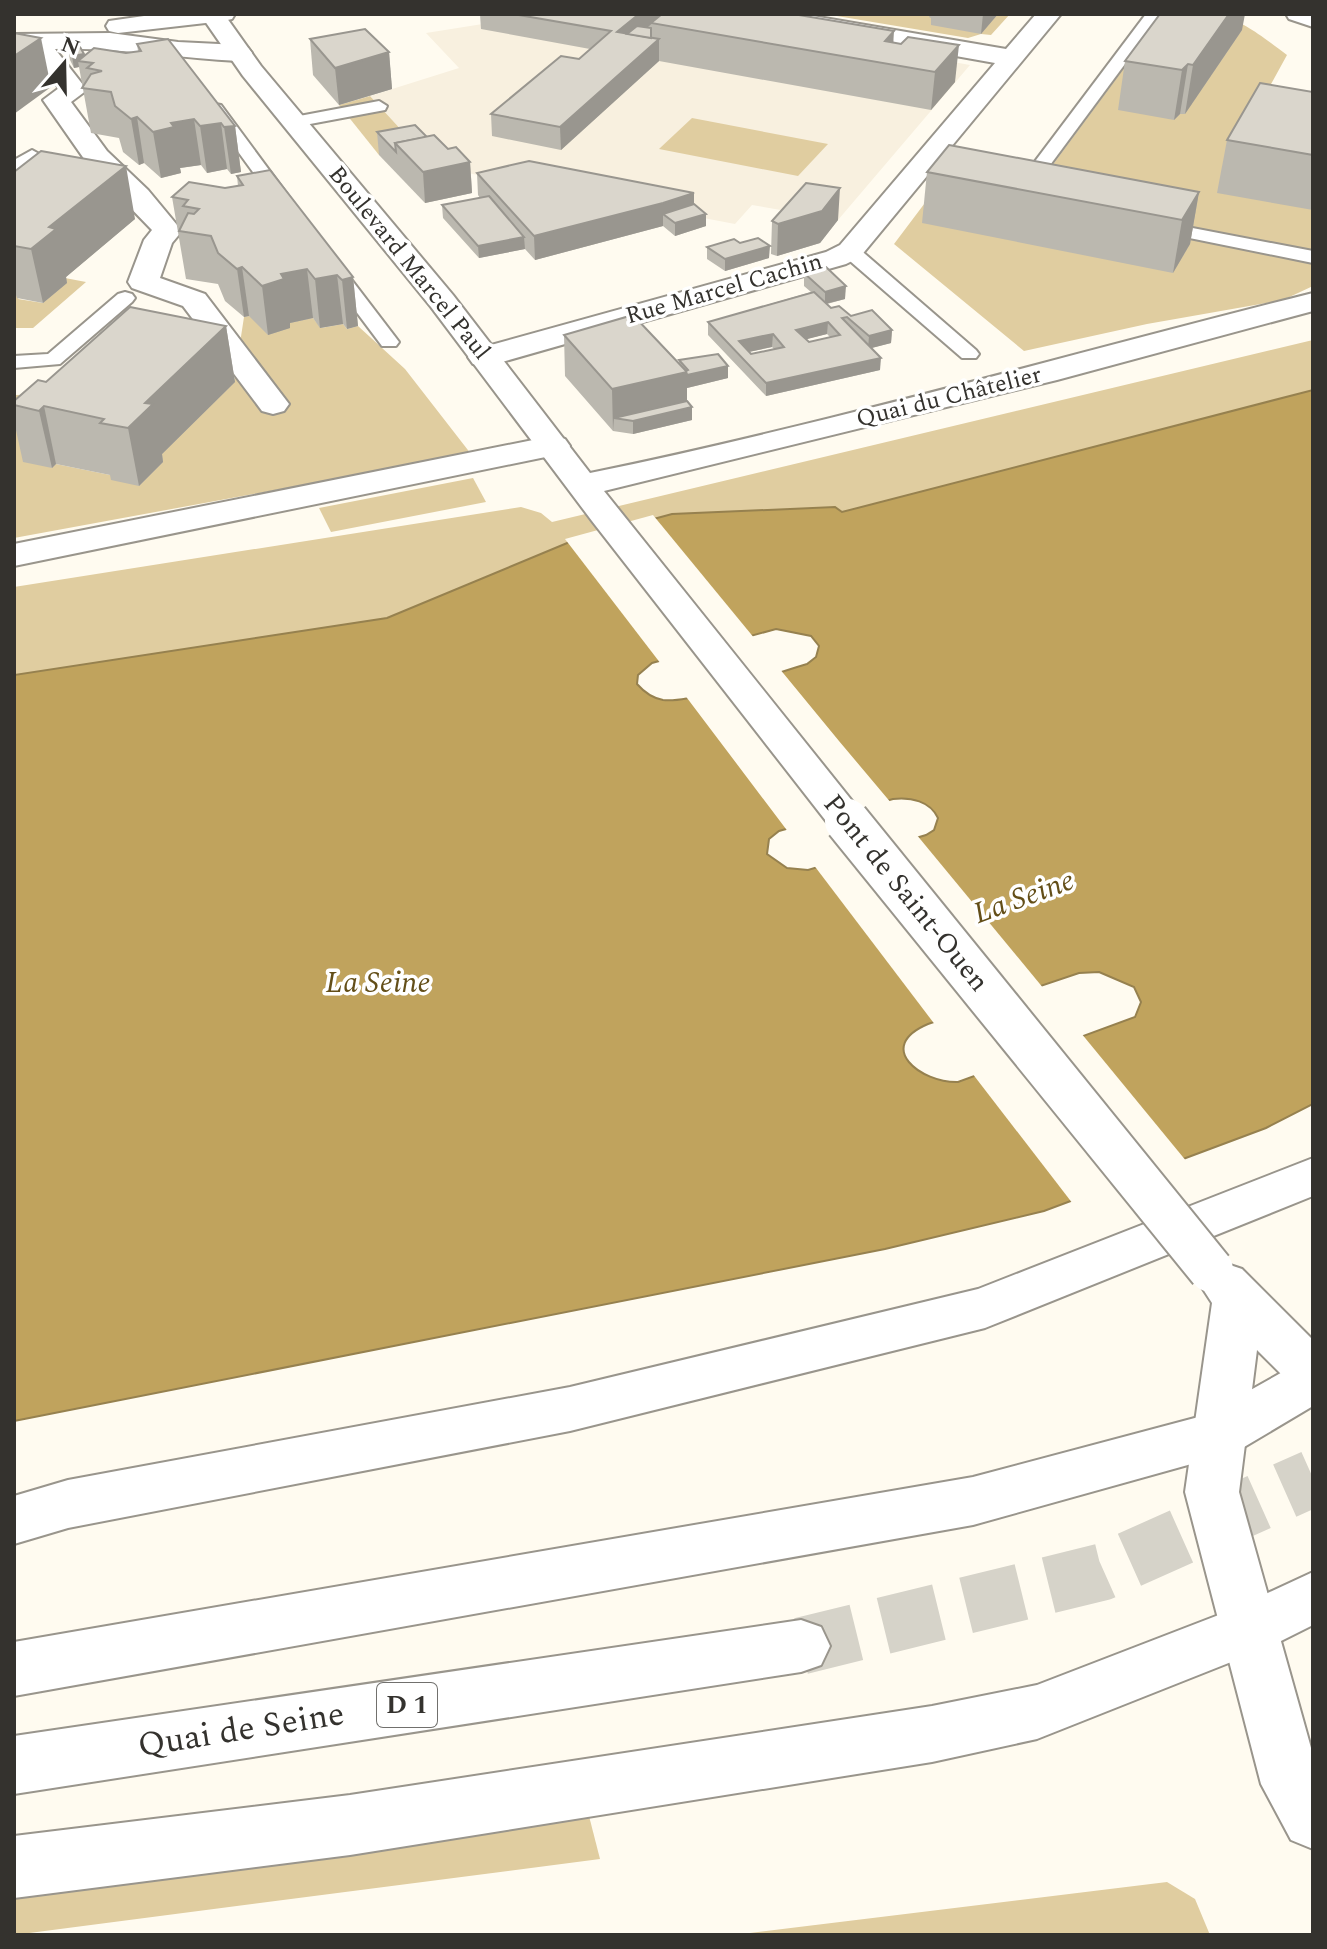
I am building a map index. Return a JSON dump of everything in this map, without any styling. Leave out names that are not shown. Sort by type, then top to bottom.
[{"type":"street","points":[[21,41],[74,40],[125,34],[216,14]]},
{"type":"street","name":"Boulevard Marcel Paul","points":[[216,14],[239,53],[484,357],[593,500]]},
{"type":"street","points":[[759,14],[1012,58]]},
{"type":"street","name":"Rue Marcel Cachin","points":[[484,357],[836,258],[850,251],[916,180],[1049,14]]},
{"type":"street","points":[[1298,14],[1313,20]]},
{"type":"street","points":[[21,41],[125,34],[160,47],[239,53]]},
{"type":"street","points":[[21,41],[55,63],[74,90],[56,100],[81,138],[168,231],[159,240],[143,282],[194,300],[273,404]]},
{"type":"street","name":"Quai du Châtelier","points":[[593,500],[670,467],[1046,373],[1313,302]]},
{"type":"street","points":[[14,555],[553,446]]},
{"type":"street","name":"Pont de Saint-Ouen","points":[[593,500],[847,821],[1225,1285],[1313,1373]]},
{"type":"street","points":[[14,1520],[68,1504],[570,1409],[985,1308],[1313,1176]]},
{"type":"street","points":[[1225,1285],[1220,1434],[1212,1492],[1291,1784],[1313,1819]]},
{"type":"street","points":[[14,1669],[973,1501],[1220,1434],[1313,1380]]},
{"type":"street","points":[[14,1867],[350,1825],[932,1734],[1037,1712],[1249,1629],[1313,1597]]},
{"type":"street","name":"Quai de Seine","points":[[14,1765],[801,1646]]},
{"type":"lane","points":[[1033,176],[1154,14]]},
{"type":"lane","points":[[74,40],[103,57]]},
{"type":"lane","points":[[160,47],[181,61],[190,73]]},
{"type":"lane","points":[[207,99],[260,174],[290,210]]},
{"type":"lane","points":[[294,122],[379,106]]},
{"type":"lane","points":[[14,169],[32,155]]},
{"type":"lane","points":[[1143,224],[1313,257]]},
{"type":"lane","points":[[850,251],[969,354]]},
{"type":"lane","points":[[326,258],[389,342]]},
{"type":"lane","points":[[14,362],[53,360],[125,298]]},
{"type":"shaded area","points":[[684,14],[970,65],[838,220],[752,205],[735,224],[436,167],[370,96],[459,68],[426,33],[489,23]]},
{"type":"shaded area","points":[[825,14],[1010,14],[991,35],[968,38]]},
{"type":"shaded area","points":[[1164,14],[1230,19],[1254,31],[1287,55],[1253,117],[1313,129],[1313,286],[1283,300],[1147,324],[1024,351],[894,244],[952,167],[1040,182]]},
{"type":"shaded area","points":[[370,96],[417,147],[379,155],[339,105]]},
{"type":"shaded area","points":[[692,118],[828,144],[798,176],[659,149]]},
{"type":"shaded area","points":[[65,278],[86,282],[33,328],[14,328],[14,292],[22,294],[18,299],[43,303]]},
{"type":"shaded area","points":[[244,317],[287,323],[313,318],[321,328],[343,324],[347,329],[358,326],[405,369],[471,454],[14,538],[14,395],[76,394],[51,468],[56,464],[115,476],[155,460],[234,382]]},
{"type":"shaded area","points":[[1313,340],[1313,390],[842,512],[835,507],[572,541],[387,618],[14,675],[14,587],[521,507],[541,513],[552,522]]},
{"type":"shaded area","points":[[473,478],[486,502],[331,532],[319,508]]},
{"type":"shaded area","points":[[589,1816],[600,1859],[14,1935],[14,1889]]},
{"type":"shaded area","points":[[1167,1882],[1195,1899],[1210,1935],[734,1935]]},
{"type":"water","name":"La Seine","points":[[1313,390],[1313,1104],[1266,1128],[1044,1211],[885,1249],[14,1421],[14,675],[387,618],[572,541],[672,514],[835,507],[842,512]],"holes":[[[776,629],[811,636],[819,646],[816,657],[807,664],[755,680],[676,700],[655,698],[637,684],[638,675],[652,663]],[[893,799],[919,801],[935,812],[938,818],[934,830],[926,835],[808,870],[787,868],[767,854],[769,839],[779,831]],[[1099,972],[1134,987],[1141,1002],[1135,1017],[958,1082],[930,1077],[909,1062],[904,1053],[905,1043],[912,1033],[928,1024],[1079,973]]]},
{"type":"pier","points":[[653,515],[755,639],[661,664],[565,539]]},
{"type":"pier","points":[[779,668],[892,804],[789,833],[684,694]]},
{"type":"pier","points":[[916,834],[1044,989],[936,1026],[813,864]]},
{"type":"pier","points":[[1081,1033],[1187,1162],[1073,1204],[972,1073]]},
{"type":"building","points":[[513,14],[639,14],[617,32],[659,39],[560,127],[491,114],[561,56],[579,59],[611,31]]},
{"type":"building","points":[[662,14],[793,14],[894,31],[885,41],[901,44],[908,37],[959,45],[935,72],[651,23]]},
{"type":"building","points":[[1160,14],[1229,14],[1193,65],[1188,64],[1182,70],[1125,61]]},
{"type":"building","points":[[637,26],[651,28],[651,38],[627,34]]},
{"type":"building","points":[[365,29],[389,52],[335,68],[310,39]]},
{"type":"building","points":[[14,33],[41,38],[14,56]]},
{"type":"building","points":[[168,39],[235,126],[224,127],[221,123],[200,126],[194,119],[171,123],[174,127],[153,132],[137,117],[131,119],[115,106],[111,92],[82,88],[91,74],[102,71],[87,68],[93,63],[78,61],[94,48],[126,53],[141,51],[137,44]]},
{"type":"building","points":[[80,47],[84,54],[72,56],[68,49]]},
{"type":"building","points":[[1260,83],[1313,92],[1313,155],[1227,140]]},
{"type":"building","points":[[415,125],[427,137],[395,143],[396,152],[377,132]]},
{"type":"building","points":[[434,135],[448,149],[456,147],[470,162],[423,172],[395,143]]},
{"type":"building","points":[[949,145],[1199,192],[1182,220],[927,172]]},
{"type":"building","points":[[41,151],[126,166],[49,227],[56,229],[31,249],[14,246],[14,172]]},
{"type":"building","points":[[529,161],[694,193],[534,236],[477,173]]},
{"type":"building","points":[[270,170],[353,277],[342,280],[337,275],[315,279],[307,269],[281,274],[284,279],[262,286],[242,267],[237,269],[218,253],[211,236],[179,231],[188,213],[194,214],[199,209],[183,206],[188,200],[172,197],[189,182],[225,188],[243,185],[237,176]]},
{"type":"building","points":[[806,183],[840,188],[822,211],[778,224],[772,221]]},
{"type":"building","points":[[489,196],[524,237],[478,246],[442,205]]},
{"type":"building","points":[[694,204],[706,214],[675,223],[663,214]]},
{"type":"building","points":[[758,238],[770,246],[725,259],[707,247],[734,239],[740,243]]},
{"type":"building","points":[[826,267],[846,286],[825,292],[804,273]]},
{"type":"building","points":[[814,292],[831,308],[839,306],[851,316],[872,310],[892,330],[869,336],[847,317],[842,318],[881,358],[766,383],[708,322]],"holes":[[[828,322],[840,335],[809,342],[796,330]],[[773,334],[784,347],[751,354],[739,341]]]},
{"type":"building","points":[[130,307],[226,326],[145,403],[153,404],[128,428],[100,423],[104,419],[44,406],[39,411],[14,405],[14,401],[38,380],[46,382]]},
{"type":"building","points":[[633,315],[687,372],[612,389],[564,335]]},
{"type":"building","points":[[718,354],[728,366],[687,375],[688,370],[679,360]]},
{"type":"building","points":[[687,401],[692,407],[633,421],[614,418]]},
{"type":"tunnel","points":[[801,1646],[1102,1572],[1313,1478]]}]
